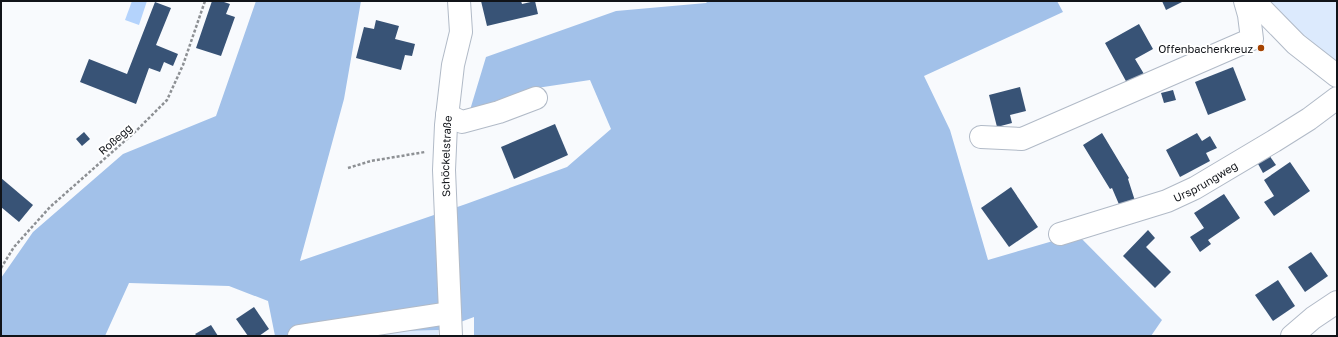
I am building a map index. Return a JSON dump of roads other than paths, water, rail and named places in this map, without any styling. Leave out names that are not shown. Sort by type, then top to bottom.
[{"type":"street","name":"Schöckelstraße","points":[[451,336],[444,170],[447,115],[453,65],[461,32],[459,1]]},
{"type":"street","points":[[981,137],[1022,139],[1252,39],[1249,15],[1245,1]]},
{"type":"street","points":[[1254,1],[1296,44],[1337,76]]},
{"type":"street","points":[[447,115],[462,122],[499,112],[536,98]]},
{"type":"street","name":"Ursprungweg","points":[[1060,234],[1117,218],[1167,201],[1195,188],[1245,159],[1297,126],[1337,98]]},
{"type":"street","points":[[1292,336],[1313,318],[1337,302]]},
{"type":"street","points":[[299,336],[449,313]]},
{"type":"place","name":"Offenbacherkreuz","points":[[1261,48]]}]
